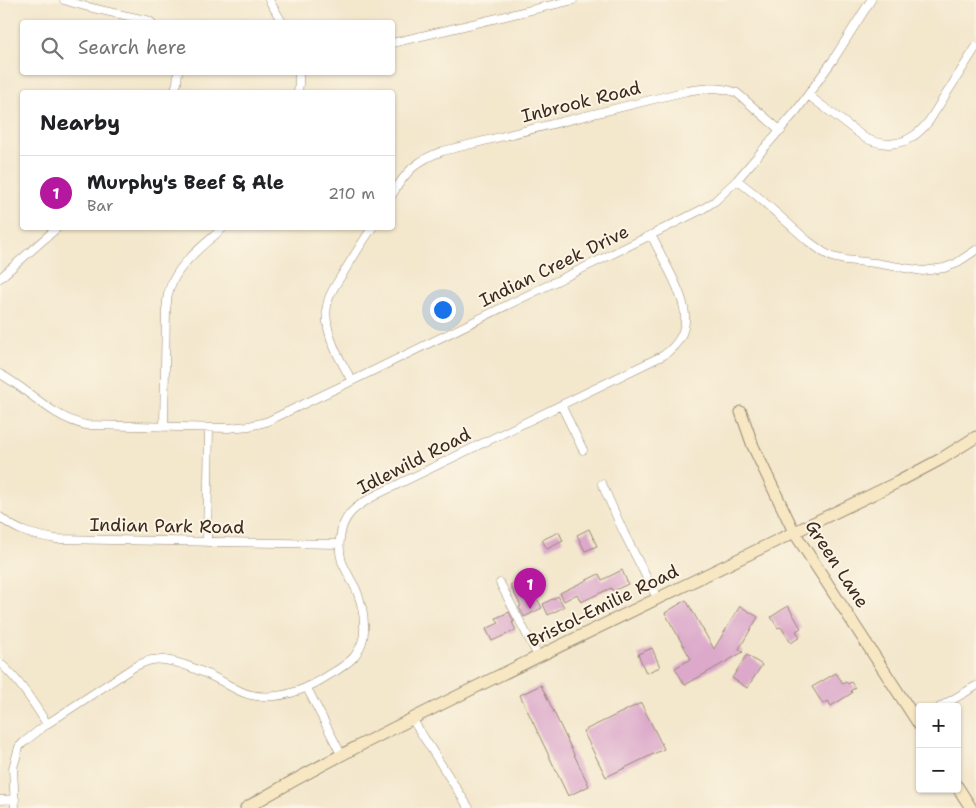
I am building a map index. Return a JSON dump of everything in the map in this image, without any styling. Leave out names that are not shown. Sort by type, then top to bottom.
[{"type":"street","points":[[64,0],[84,7],[147,20]]},
{"type":"street","points":[[269,0],[281,20]]},
{"type":"street","points":[[395,42],[573,0]]},
{"type":"street","name":"Indian Creek Drive","points":[[0,374],[24,389],[57,414],[76,423],[86,425],[228,428],[266,422],[651,235],[715,201],[737,180],[781,130],[833,60],[871,0]]},
{"type":"street","points":[[808,95],[864,138],[880,144],[899,142],[911,138],[921,131],[976,47]]},
{"type":"street","points":[[175,90],[178,75]]},
{"type":"street","points":[[298,90],[299,75]]},
{"type":"street","name":"Inbrook Road","points":[[395,190],[411,168],[419,162],[443,151],[687,91],[708,88],[731,90],[781,130]]},
{"type":"street","points":[[737,180],[808,241],[832,256],[846,260],[924,271],[955,264],[976,250]]},
{"type":"street","points":[[0,278],[54,230]]},
{"type":"street","points":[[164,427],[168,293],[180,269],[221,230]]},
{"type":"street","points":[[352,381],[328,330],[326,307],[333,288],[371,230]]},
{"type":"street","name":"Idlewild Road","points":[[15,808],[13,768],[15,758],[24,742],[47,724],[134,667],[152,660],[168,661],[196,669],[249,694],[264,697],[292,694],[307,688],[328,676],[354,656],[364,638],[364,623],[362,606],[340,556],[340,534],[344,521],[360,504],[376,495],[664,355],[677,343],[682,336],[686,324],[684,306],[679,291],[651,235]]},
{"type":"street","points":[[561,405],[584,450]]},
{"type":"street","name":"Green Lane","points":[[741,412],[754,446],[794,532],[916,718]]},
{"type":"street","points":[[207,542],[209,428]]},
{"type":"street","name":"Bristol-Emilie Road","points":[[246,808],[412,719],[538,656],[898,482],[941,459],[976,437]]},
{"type":"street","points":[[602,484],[657,598]]},
{"type":"street","name":"Indian Park Road","points":[[0,517],[32,535],[56,539],[339,544]]},
{"type":"street","points":[[500,583],[538,656]]},
{"type":"street","points":[[0,663],[11,673],[47,724]]},
{"type":"street","points":[[947,703],[976,686]]},
{"type":"street","points":[[307,688],[342,756]]},
{"type":"street","points":[[412,719],[469,808]]},
{"type":"street","points":[[961,792],[971,808]]},
{"type":"street","points":[[0,800],[14,799]]},
{"type":"building","points":[[589,529],[597,546],[585,551],[577,535]]},
{"type":"building","points":[[559,532],[563,541],[547,549],[542,540]]},
{"type":"building","points":[[622,570],[628,584],[613,591],[611,588],[581,602],[577,594],[564,601],[560,593],[599,574],[602,580]]},
{"type":"building","points":[[526,577],[542,608],[524,617],[519,607],[521,606],[510,585]]},
{"type":"building","points":[[558,596],[564,607],[548,615],[543,604]]},
{"type":"building","points":[[686,600],[714,649],[740,606],[758,617],[739,649],[743,652],[685,685],[675,668],[691,659],[665,613]]},
{"type":"building","points":[[788,606],[801,628],[796,631],[800,637],[791,643],[781,627],[778,628],[771,617]]},
{"type":"building","points":[[509,612],[516,630],[492,641],[486,629],[499,623],[496,618]]},
{"type":"building","points":[[652,648],[660,667],[646,673],[638,654]]},
{"type":"building","points":[[747,655],[762,665],[747,688],[732,678]]},
{"type":"building","points":[[836,673],[843,684],[851,682],[855,688],[851,690],[852,693],[831,706],[828,701],[823,704],[812,687]]},
{"type":"building","points":[[541,685],[589,786],[568,796],[520,695]]},
{"type":"building","points":[[641,703],[664,749],[606,777],[583,731]]},
{"type":"place","name":"Murphy's Beef & Ale","points":[[530,609]]}]
